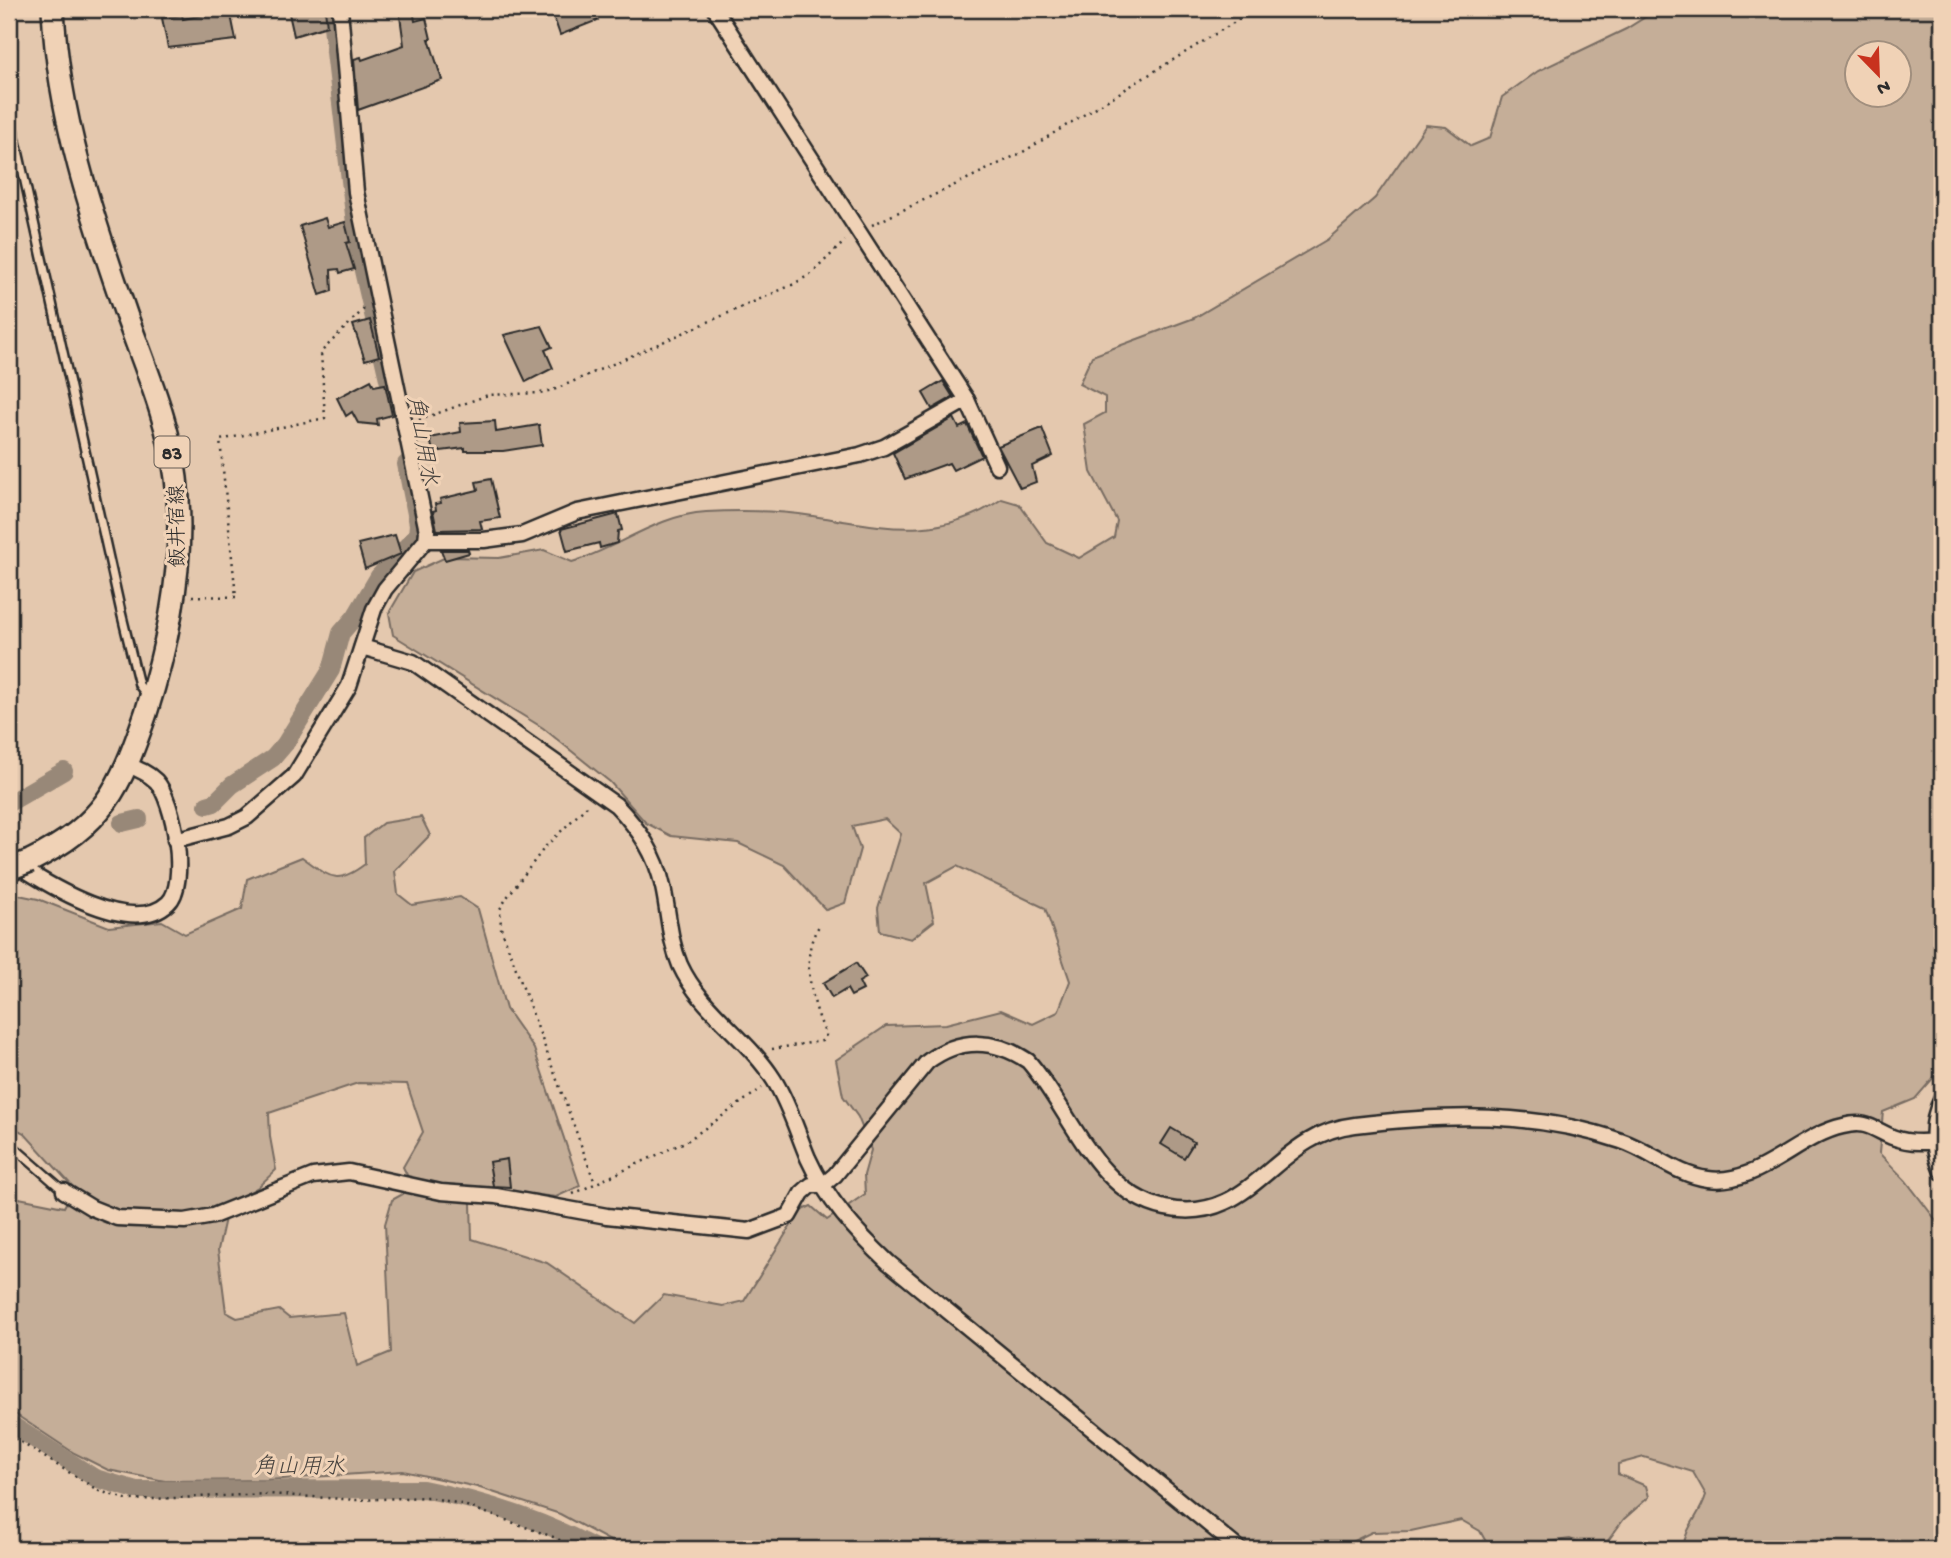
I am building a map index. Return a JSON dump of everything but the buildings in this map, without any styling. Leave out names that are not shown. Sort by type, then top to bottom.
[{"type":"main road","name":"飯井宿線","points":[[9,869],[19,860],[80,832],[110,799],[128,765],[150,699],[175,595],[180,523],[172,449],[89,209],[55,61],[53,9]]},
{"type":"street","points":[[175,840],[229,827],[247,817],[294,776],[349,686],[374,609],[385,589],[426,540],[427,531],[406,423],[376,296],[356,192],[340,9]]},
{"type":"street","points":[[715,9],[967,400],[997,466]]},
{"type":"street","points":[[426,540],[484,540],[522,535],[577,512],[860,455],[884,447],[967,400]]},
{"type":"street","points":[[362,647],[413,662],[600,794],[634,823],[647,843],[663,888],[671,942],[686,976],[774,1080],[823,1185],[855,1231],[889,1263],[1239,1549]]},
{"type":"street","points":[[19,860],[51,887],[94,906],[127,914],[151,911],[168,903],[178,886],[180,866],[166,802],[158,782],[128,765]]},
{"type":"street","points":[[64,1191],[92,1209],[117,1218],[185,1221],[213,1216],[313,1175],[349,1172],[415,1188],[496,1196],[548,1207],[748,1231],[769,1226],[789,1216],[802,1193],[811,1185],[823,1185],[835,1175],[927,1062],[940,1052],[976,1042],[1004,1047],[1028,1061],[1113,1182],[1148,1204],[1185,1211],[1235,1200],[1292,1149],[1312,1138],[1352,1125],[1464,1115],[1560,1123],[1624,1142],[1679,1170],[1710,1180],[1729,1179],[1752,1171],[1827,1130],[1846,1125],[1874,1125],[1893,1138],[1921,1143],[1934,1141]]},
{"type":"street","points":[[1942,1098],[1933,1129],[1935,1156],[1942,1172]]},
{"type":"lane","points":[[9,110],[121,612],[139,685],[150,699]]},
{"type":"lane","points":[[9,1143],[64,1191]]},
{"type":"path","points":[[406,423],[488,395],[540,394],[556,389],[792,285],[811,274],[838,247],[858,232],[1023,152],[1256,9]]},
{"type":"path","points":[[175,595],[236,597],[220,440],[325,418],[321,352],[376,296]]},
{"type":"path","points":[[595,1183],[500,928],[500,909],[545,847],[600,794]]},
{"type":"path","points":[[757,1058],[770,1049],[822,1041],[826,1035],[810,972],[810,950],[814,932],[820,925]]},
{"type":"path","points":[[548,1207],[687,1141],[774,1080]]},
{"type":"path","points":[[9,1435],[99,1491],[129,1500],[268,1494],[357,1500],[428,1497],[473,1508],[556,1538],[576,1549]]},
{"type":"shaded area","points":[[1658,9],[1942,9],[1942,1068],[1915,1099],[1883,1112],[1879,1153],[1906,1181],[1942,1228],[1942,1549],[1683,1549],[1687,1533],[1706,1495],[1693,1472],[1644,1457],[1618,1464],[1618,1474],[1646,1486],[1649,1497],[1624,1519],[1604,1546],[1592,1548],[1570,1539],[1549,1542],[1543,1549],[1490,1549],[1480,1531],[1461,1520],[1411,1531],[1372,1532],[1337,1549],[625,1549],[560,1514],[477,1487],[403,1471],[267,1480],[165,1481],[108,1470],[74,1453],[9,1410],[9,1196],[64,1207],[74,1188],[24,1133],[9,1125],[9,893],[38,899],[109,927],[162,921],[185,934],[242,909],[247,879],[302,857],[326,874],[339,877],[346,875],[365,864],[364,838],[383,823],[421,817],[430,835],[395,871],[398,894],[412,905],[460,897],[478,909],[506,1009],[534,1049],[580,1186],[556,1197],[487,1189],[471,1203],[472,1239],[547,1263],[635,1323],[664,1295],[723,1306],[744,1301],[800,1211],[811,1206],[827,1220],[865,1194],[864,1175],[871,1150],[858,1117],[843,1096],[836,1060],[886,1026],[946,1024],[1001,1010],[1033,1024],[1058,1012],[1070,981],[1045,908],[957,866],[926,883],[934,921],[911,939],[880,931],[878,908],[901,834],[885,819],[852,826],[860,849],[845,903],[826,910],[784,865],[738,843],[671,836],[646,823],[610,782],[543,728],[393,635],[389,613],[413,572],[446,557],[499,558],[544,550],[572,562],[654,525],[688,514],[746,511],[787,513],[910,528],[955,521],[978,513],[1002,499],[1019,504],[1047,543],[1079,558],[1114,537],[1117,521],[1091,472],[1084,424],[1105,413],[1105,397],[1079,384],[1092,356],[1194,318],[1328,239],[1375,198],[1426,125],[1446,127],[1471,146],[1490,138],[1502,97],[1538,71],[1626,29]],"holes":[[[358,1083],[407,1084],[423,1132],[403,1167],[409,1179],[403,1194],[392,1200],[385,1224],[391,1352],[357,1366],[344,1313],[289,1318],[279,1310],[237,1318],[226,1312],[218,1250],[228,1205],[258,1187],[276,1170],[269,1113]]]},
{"type":"waterway","name":"角山用水","points":[[330,9],[358,249],[394,405]]},
{"type":"waterway","name":"角山用水","points":[[207,805],[214,803],[232,785],[273,758],[285,744],[331,670],[341,633],[355,617],[379,576],[417,535],[418,524],[406,464]]},
{"type":"waterway","name":"角山用水","points":[[9,803],[64,771]]},
{"type":"waterway","name":"角山用水","points":[[122,823],[139,819]]},
{"type":"waterway","name":"角山用水","points":[[9,1423],[95,1478],[136,1490],[423,1489],[512,1513],[597,1549]]}]
